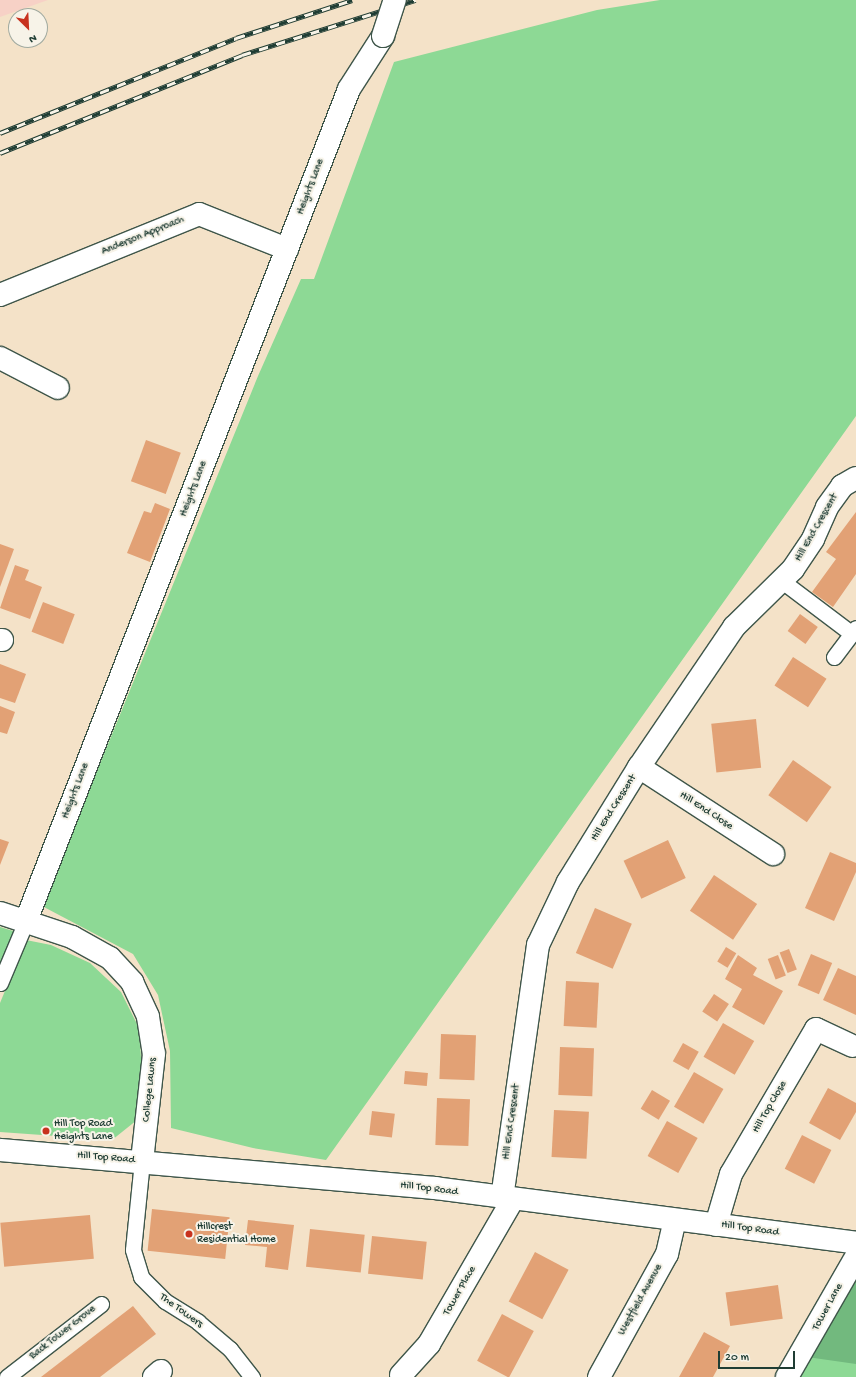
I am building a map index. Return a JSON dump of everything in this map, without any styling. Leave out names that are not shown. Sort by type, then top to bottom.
[{"type":"street","name":"Heights Lane","points":[[26,921],[349,89],[383,36],[395,0]]},
{"type":"street","name":"Anderson Approach","points":[[0,295],[200,214],[287,249]]},
{"type":"street","points":[[0,358],[58,388]]},
{"type":"street","name":"Hill End Crescent","points":[[507,1200],[538,945],[568,882],[639,767],[734,627],[782,581],[813,539],[827,507],[842,486],[856,478]]},
{"type":"street","name":"Hill End Close","points":[[639,767],[773,854]]},
{"type":"street","name":"College Lawns","points":[[0,913],[72,937],[110,958],[132,982],[148,1017],[154,1054],[142,1161]]},
{"type":"street","name":"Hill Top Close","points":[[716,1225],[731,1174],[816,1029],[852,1046]]},
{"type":"street","name":"Hill Top Road","points":[[0,1150],[142,1161],[507,1200],[856,1243]]},
{"type":"street","name":"Tower Place","points":[[401,1376],[430,1344],[507,1200]]},
{"type":"street","name":"Westfield Avenue","points":[[599,1377],[667,1254],[675,1220]]},
{"type":"street","name":"Tower Lane","points":[[787,1377],[856,1257]]},
{"type":"lane","points":[[782,581],[854,631],[834,658]]},
{"type":"lane","name":"Heights Lane","points":[[0,983],[26,921]]},
{"type":"lane","name":"The Towers","points":[[142,1161],[133,1250],[141,1277],[165,1302],[198,1322],[230,1349],[252,1377]]},
{"type":"lane","name":"Back Tower Grove","points":[[7,1377],[100,1304]]},
{"type":"shaded area","points":[[0,0],[48,0],[25,8],[8,8],[8,14],[0,17]]},
{"type":"green space","points":[[660,0],[856,0],[856,416],[326,1160],[253,1148],[171,1128],[170,1051],[158,995],[133,954],[42,906],[258,376],[301,279],[314,279],[394,62],[597,10]]},
{"type":"green space","points":[[0,927],[20,933],[0,984]]},
{"type":"green space","points":[[26,940],[51,945],[90,963],[121,992],[139,1028],[142,1073],[137,1120],[112,1140],[0,1132],[0,1003]]},
{"type":"green space","points":[[835,1277],[856,1282],[856,1377],[778,1377]]},
{"type":"green space","points":[[852,1281],[856,1282],[856,1364],[807,1357]]},
{"type":"building","points":[[146,440],[181,453],[166,494],[131,481]]},
{"type":"building","points":[[155,503],[170,509],[150,562],[127,553],[144,511],[151,513]]},
{"type":"building","points":[[856,512],[856,574],[833,607],[812,592],[836,559],[826,552]]},
{"type":"building","points":[[0,544],[14,549],[0,587]]},
{"type":"building","points":[[15,565],[29,570],[25,580],[42,587],[30,619],[0,608]]},
{"type":"building","points":[[43,602],[75,614],[63,644],[32,632]]},
{"type":"building","points":[[800,614],[818,627],[805,644],[788,631]]},
{"type":"building","points":[[793,657],[827,679],[808,707],[774,686]]},
{"type":"building","points":[[0,664],[26,674],[15,703],[0,698]]},
{"type":"building","points":[[0,706],[15,712],[7,734],[0,732]]},
{"type":"building","points":[[756,719],[761,768],[716,772],[711,724]]},
{"type":"building","points":[[793,760],[832,787],[807,822],[768,795]]},
{"type":"building","points":[[0,839],[9,842],[0,865]]},
{"type":"building","points":[[668,840],[686,878],[641,899],[624,861]]},
{"type":"building","points":[[830,852],[856,863],[856,872],[834,921],[805,908]]},
{"type":"building","points":[[714,875],[757,904],[733,940],[690,911]]},
{"type":"building","points":[[595,908],[632,924],[613,969],[576,953]]},
{"type":"building","points":[[726,947],[736,953],[728,968],[717,962]]},
{"type":"building","points":[[789,949],[797,970],[788,973],[780,953]]},
{"type":"building","points":[[811,954],[832,963],[819,994],[798,985]]},
{"type":"building","points":[[738,955],[757,968],[753,975],[783,991],[764,1025],[732,1007],[742,989],[725,979]]},
{"type":"building","points":[[778,955],[786,976],[776,979],[768,959]]},
{"type":"building","points":[[838,968],[856,976],[856,1015],[823,1000]]},
{"type":"building","points":[[566,981],[599,983],[597,1028],[564,1026]]},
{"type":"building","points":[[714,994],[729,1004],[717,1021],[702,1011]]},
{"type":"building","points":[[723,1023],[754,1041],[735,1075],[704,1057]]},
{"type":"building","points":[[441,1034],[476,1035],[474,1080],[439,1079]]},
{"type":"building","points":[[683,1043],[699,1052],[689,1070],[673,1061]]},
{"type":"building","points":[[560,1047],[594,1048],[592,1096],[558,1095]]},
{"type":"building","points":[[405,1071],[428,1073],[427,1086],[404,1084]]},
{"type":"building","points":[[694,1072],[723,1089],[703,1124],[674,1107]]},
{"type":"building","points":[[828,1088],[856,1103],[856,1112],[840,1140],[809,1123]]},
{"type":"building","points":[[652,1090],[670,1101],[659,1120],[641,1109]]},
{"type":"building","points":[[437,1098],[470,1099],[468,1146],[435,1145]]},
{"type":"building","points":[[554,1110],[589,1112],[586,1159],[552,1157]]},
{"type":"building","points":[[372,1111],[395,1114],[392,1138],[369,1135]]},
{"type":"building","points":[[667,1121],[698,1138],[678,1173],[648,1156]]},
{"type":"building","points":[[802,1135],[831,1150],[814,1184],[785,1169]]},
{"type":"building","name":"Hillcrest Residential Home","points":[[152,1209],[230,1217],[225,1259],[148,1251]]},
{"type":"building","points":[[90,1215],[94,1259],[4,1267],[0,1223]]},
{"type":"building","points":[[248,1220],[294,1225],[288,1270],[265,1267],[267,1247],[245,1245]]},
{"type":"building","points":[[310,1229],[365,1235],[361,1273],[306,1267]]},
{"type":"building","points":[[372,1236],[427,1242],[423,1280],[368,1274]]},
{"type":"building","points":[[535,1252],[569,1270],[542,1319],[509,1301]]},
{"type":"building","points":[[778,1285],[783,1319],[730,1326],[726,1292]]},
{"type":"building","points":[[133,1306],[156,1334],[100,1377],[41,1377]]},
{"type":"building","points":[[502,1314],[534,1331],[509,1377],[477,1361]]},
{"type":"building","points":[[704,1332],[730,1346],[713,1377],[679,1377]]},
{"type":"railway","points":[[0,133],[236,38],[352,0]]},
{"type":"railway","points":[[0,153],[242,55],[415,0]]},
{"type":"place","name":"Hill Top Road Heights Lane","points":[[46,1131]]},
{"type":"place","name":"Hillcrest Residential Home","points":[[189,1234]]}]
